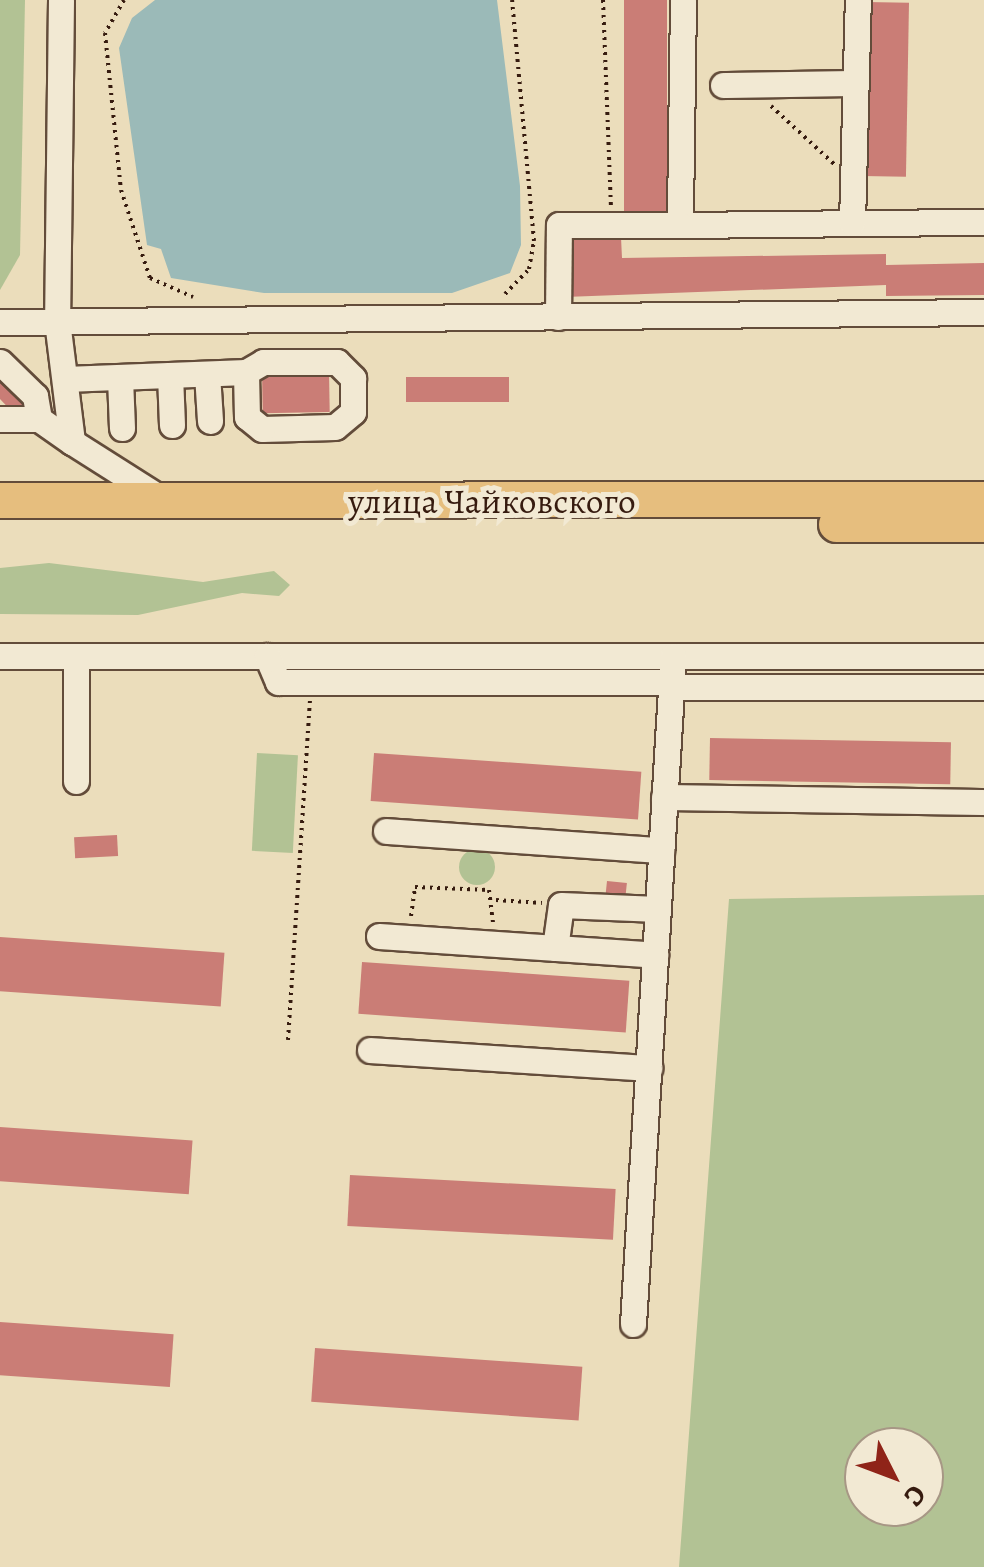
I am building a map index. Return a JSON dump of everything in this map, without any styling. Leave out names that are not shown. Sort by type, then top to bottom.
[{"type":"highway","name":"улица Чайковского","points":[[0,500],[984,499]]},
{"type":"highway","name":"улица Чайковского","points":[[0,522],[984,524]]},
{"type":"street","points":[[61,0],[57,321],[72,442]]},
{"type":"street","points":[[680,225],[683,0]]},
{"type":"street","points":[[852,223],[858,0]]},
{"type":"street","points":[[736,85],[855,83]]},
{"type":"street","points":[[558,318],[558,225],[984,222]]},
{"type":"street","points":[[0,322],[984,312]]},
{"type":"street","points":[[65,380],[207,374],[255,367],[262,318]]},
{"type":"street","points":[[0,362],[35,396],[40,419]]},
{"type":"street","points":[[207,374],[210,421]]},
{"type":"street","points":[[170,376],[172,425]]},
{"type":"street","points":[[120,378],[122,428]]},
{"type":"street","points":[[4,415],[40,419],[111,475],[168,500]]},
{"type":"street","points":[[0,656],[267,656],[984,688]]},
{"type":"street","points":[[76,656],[76,781]]},
{"type":"street","points":[[267,656],[270,679],[311,682],[672,675],[984,656]]},
{"type":"street","points":[[633,1324],[672,675]]},
{"type":"street","points":[[664,797],[984,802]]},
{"type":"street","points":[[386,831],[662,850]]},
{"type":"street","points":[[555,948],[561,905],[658,908]]},
{"type":"street","points":[[378,936],[655,955]]},
{"type":"street","points":[[370,1050],[648,1068]]},
{"type":"path","points":[[124,0],[105,33],[121,190],[150,278],[201,298]]},
{"type":"path","points":[[488,300],[516,287],[534,242],[512,0]]},
{"type":"path","points":[[602,0],[610,204],[620,223]]},
{"type":"path","points":[[736,85],[852,181]]},
{"type":"path","points":[[288,1040],[311,682]]},
{"type":"path","points":[[410,938],[416,887],[489,890],[494,900],[492,944]]},
{"type":"path","points":[[494,900],[561,905]]},
{"type":"green space","points":[[0,0],[25,0],[20,255],[0,290]]},
{"type":"green space","points":[[49,563],[203,582],[274,571],[290,585],[279,596],[242,593],[138,615],[0,614],[0,568]]},
{"type":"green space","points":[[257,753],[298,755],[293,853],[252,851]]},
{"type":"green space","points":[[477,849],[489,855],[495,867],[489,879],[477,885],[465,879],[459,867],[465,855]]},
{"type":"green space","points":[[984,895],[984,1567],[679,1567],[729,899]]},
{"type":"water","points":[[155,0],[497,0],[520,186],[521,245],[510,273],[452,293],[264,293],[171,278],[161,249],[147,245],[119,48],[132,18]]},
{"type":"building","points":[[624,0],[667,0],[667,212],[624,212]]},
{"type":"building","points":[[866,2],[909,3],[906,177],[863,176]]},
{"type":"building","points":[[621,237],[622,258],[886,254],[886,265],[984,263],[984,295],[886,296],[886,285],[565,297],[564,238]]},
{"type":"building","points":[[329,371],[330,412],[263,413],[262,372]]},
{"type":"building","points":[[0,373],[30,404],[17,417],[0,399]]},
{"type":"building","points":[[406,377],[509,377],[509,402],[406,402]]},
{"type":"building","points":[[710,738],[951,742],[950,784],[709,780]]},
{"type":"building","points":[[374,753],[641,772],[638,820],[371,801]]},
{"type":"building","points":[[117,835],[118,856],[75,858],[74,837]]},
{"type":"building","points":[[607,881],[627,883],[625,897],[606,895]]},
{"type":"building","points":[[0,937],[224,953],[221,1007],[0,991]]},
{"type":"building","points":[[362,962],[629,981],[626,1033],[358,1014]]},
{"type":"building","points":[[0,1127],[193,1140],[189,1194],[0,1181]]},
{"type":"building","points":[[350,1175],[616,1189],[613,1240],[347,1226]]},
{"type":"building","points":[[0,1322],[174,1334],[170,1387],[0,1375]]},
{"type":"building","points":[[315,1348],[582,1367],[579,1421],[311,1402]]}]
